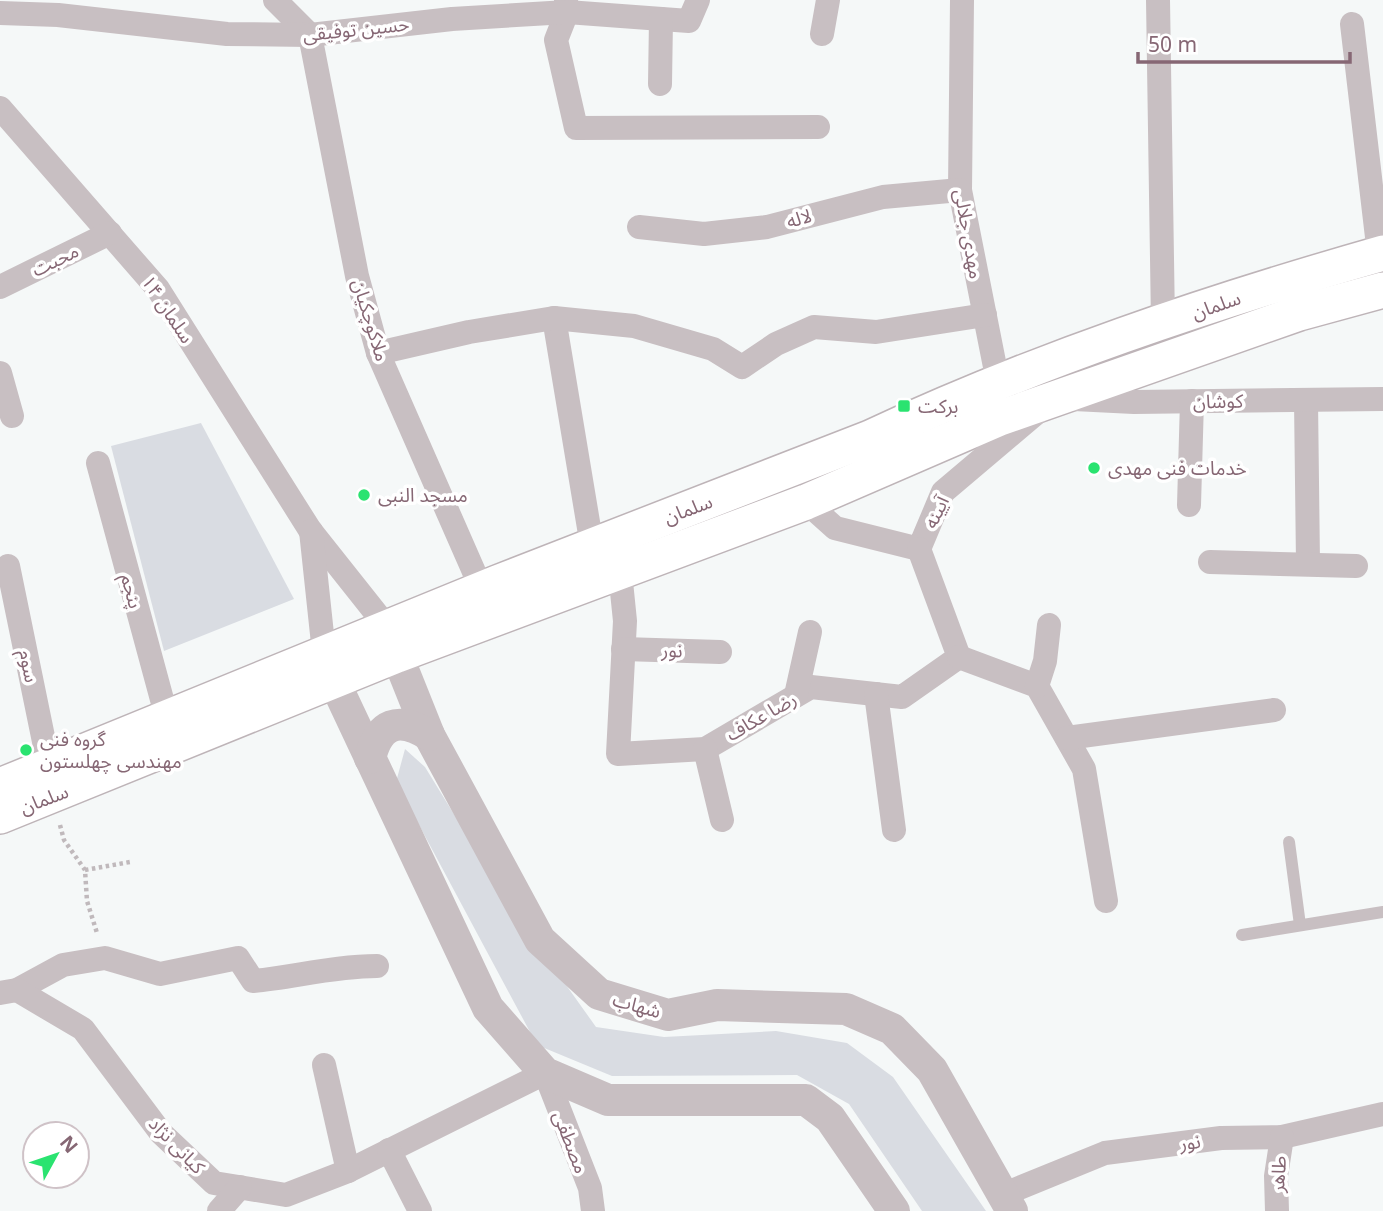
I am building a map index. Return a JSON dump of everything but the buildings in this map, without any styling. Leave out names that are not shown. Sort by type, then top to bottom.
[{"type":"main road","name":"سلمان","points":[[392,641],[482,590],[870,438],[998,382],[1099,342],[1283,282],[1381,254]]},
{"type":"main road","name":"سلمان","points":[[0,786],[51,781],[392,641],[620,572],[806,502],[1000,418],[1054,398],[1299,313],[1383,290]]},
{"type":"main road","name":"سلمان","points":[[0,816],[51,781],[167,718],[329,667]]},
{"type":"street","points":[[275,0],[310,35]]},
{"type":"street","name":"حسین توفیقی","points":[[0,13],[58,15],[227,34],[310,35],[449,9],[567,6],[689,21],[698,0]]},
{"type":"street","points":[[822,34],[828,0]]},
{"type":"street","name":"مهدی جلالی","points":[[962,0],[960,190],[998,382]]},
{"type":"street","points":[[1158,0],[1164,323]]},
{"type":"street","points":[[567,6],[556,40],[576,128],[817,127]]},
{"type":"street","points":[[660,84],[661,19]]},
{"type":"street","points":[[1352,24],[1381,254]]},
{"type":"street","name":"ملاکوچکیان","points":[[310,35],[357,275],[378,353],[482,590]]},
{"type":"street","name":"سلمان ۱۴","points":[[0,108],[158,289],[310,530],[392,641]]},
{"type":"street","name":"لاله","points":[[639,227],[704,234],[767,227],[883,197],[960,190]]},
{"type":"street","name":"محبت","points":[[0,287],[110,233]]},
{"type":"street","points":[[378,353],[469,332],[554,318],[634,326],[713,349],[742,368],[776,344],[814,327],[876,332],[985,315]]},
{"type":"street","points":[[554,318],[592,546]]},
{"type":"street","points":[[0,373],[12,416]]},
{"type":"street","name":"کوشان","points":[[1054,398],[1192,401],[1383,399]]},
{"type":"street","name":"آیینه","points":[[806,502],[835,528],[919,549],[943,492],[1054,398]]},
{"type":"street","points":[[1306,400],[1308,564]]},
{"type":"street","points":[[1189,505],[1192,401]]},
{"type":"street","name":"پنجم","points":[[98,463],[167,718]]},
{"type":"street","name":"سلمان ۱۴","points":[[310,530],[329,667]]},
{"type":"street","points":[[919,549],[960,657],[1037,687],[1084,769],[1107,901]]},
{"type":"street","points":[[1210,562],[1356,566]]},
{"type":"street","name":"سوم","points":[[8,566],[51,781]]},
{"type":"street","name":"رضا عکاف","points":[[620,572],[625,621],[618,754],[705,748],[811,687],[902,697],[960,657]]},
{"type":"street","points":[[1037,687],[1045,661],[1049,625]]},
{"type":"street","points":[[796,695],[810,632]]},
{"type":"street","name":"شهاب","points":[[392,641],[429,735],[540,940],[599,994],[668,1015],[717,1005],[846,1009],[892,1030],[932,1070],[1007,1203]]},
{"type":"street","name":"نور","points":[[623,649],[720,652]]},
{"type":"street","points":[[329,667],[488,1007],[545,1073],[608,1100],[806,1100],[830,1118],[894,1211]]},
{"type":"street","points":[[876,694],[894,830]]},
{"type":"street","points":[[1067,738],[1274,710]]},
{"type":"street","points":[[370,758],[375,739],[391,725],[411,724],[429,735]]},
{"type":"street","points":[[705,748],[722,820]]},
{"type":"street","points":[[8,991],[63,965],[104,957],[160,974],[238,958],[253,981],[292,978],[347,966],[377,966]]},
{"type":"street","name":"کیانی نژاد","points":[[8,991],[83,1029],[161,1133],[214,1183],[286,1195],[348,1171],[545,1073]]},
{"type":"street","points":[[324,1065],[348,1171]]},
{"type":"street","name":"مصطفی","points":[[545,1073],[590,1188],[593,1211]]},
{"type":"street","name":"نور","points":[[1007,1203],[1105,1153],[1221,1138],[1282,1138],[1383,1114]]},
{"type":"street","name":"طاهر","points":[[1276,1211],[1276,1176],[1282,1138]]},
{"type":"street","points":[[389,1150],[420,1211]]},
{"type":"street","points":[[219,1211],[240,1187]]},
{"type":"lane","points":[[1289,842],[1300,925]]},
{"type":"lane","points":[[1242,935],[1383,912]]},
{"type":"path","points":[[51,781],[64,840],[85,870],[86,901],[104,957]]},
{"type":"path","points":[[85,870],[130,862]]},
{"type":"shaded area","points":[[201,423],[294,599],[164,651],[111,446]]},
{"type":"shaded area","points":[[405,749],[425,767],[514,912],[596,1027],[664,1037],[776,1031],[847,1043],[893,1077],[986,1211],[922,1211],[849,1104],[797,1075],[612,1076],[537,1045],[396,782]]},
{"type":"place","name":"برکت","points":[[904,406]]},
{"type":"place","name":"خدمات فنی مهدی","points":[[1094,468]]},
{"type":"place","name":"مسجد النبی","points":[[364,495]]},
{"type":"place","name":"گروه فنی مهندسی چهلستون","points":[[26,750]]}]
